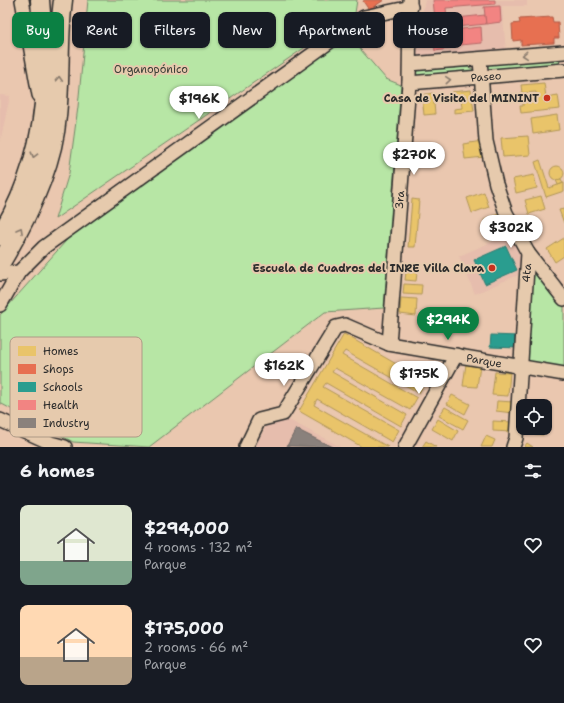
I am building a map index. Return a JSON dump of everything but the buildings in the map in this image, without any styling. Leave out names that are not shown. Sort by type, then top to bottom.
[{"type":"highway","points":[[0,236],[13,215],[50,117],[45,85],[40,0]]},
{"type":"highway","points":[[0,264],[25,219],[48,160],[50,117],[63,0]]},
{"type":"street","points":[[22,0],[50,117]]},
{"type":"street","points":[[0,305],[19,272],[44,247],[364,17],[411,2]]},
{"type":"street","name":"3ra","points":[[389,344],[409,83],[411,2]]},
{"type":"street","name":"Paseo","points":[[410,64],[564,52]]},
{"type":"street","name":"4ta","points":[[480,59],[486,141],[496,184],[506,213],[528,253],[516,438],[513,447]]},
{"type":"street","name":"Paseo","points":[[409,83],[564,70]]},
{"type":"street","points":[[528,253],[564,298]]},
{"type":"street","points":[[0,274],[19,272]]},
{"type":"street","name":"Parque","points":[[246,447],[259,420],[282,414],[336,328],[345,325],[389,344],[564,374]]},
{"type":"street","points":[[405,447],[456,355]]},
{"type":"street","points":[[0,420],[10,425]]},
{"type":"street","points":[[38,437],[65,447]]},
{"type":"shaded area","points":[[425,0],[527,0],[527,6],[502,6],[506,52],[417,58],[418,48],[463,48],[463,12],[423,12]]},
{"type":"shaded area","points":[[0,95],[10,96],[0,142]]},
{"type":"shaded area","name":"Escuela de Cuadros del INRE Villa Clara","points":[[510,234],[522,261],[518,275],[475,294],[459,256]]},
{"type":"shaded area","points":[[289,420],[341,447],[255,447],[266,426]]},
{"type":"green space","name":"Organopónico","points":[[88,0],[357,0],[355,12],[284,12],[284,48],[304,48],[55,219],[69,173],[78,107],[84,48],[132,48],[132,12],[87,12]]},
{"type":"green space","points":[[330,48],[359,48],[386,79],[401,85],[384,308],[325,312],[149,447],[73,442],[64,437],[142,437],[142,337],[10,337],[10,408],[0,403],[0,315],[73,233]]},
{"type":"green space","points":[[560,56],[559,68],[486,72],[485,68],[491,61]]},
{"type":"green space","points":[[468,67],[475,70],[475,74],[415,77],[416,70]]},
{"type":"green space","points":[[533,269],[564,305],[564,371],[522,365]]},
{"type":"place","name":"Casa de Visita del MININT","points":[[547,98]]},
{"type":"place","name":"Escuela de Cuadros del INRE Villa Clara","points":[[492,268]]}]
